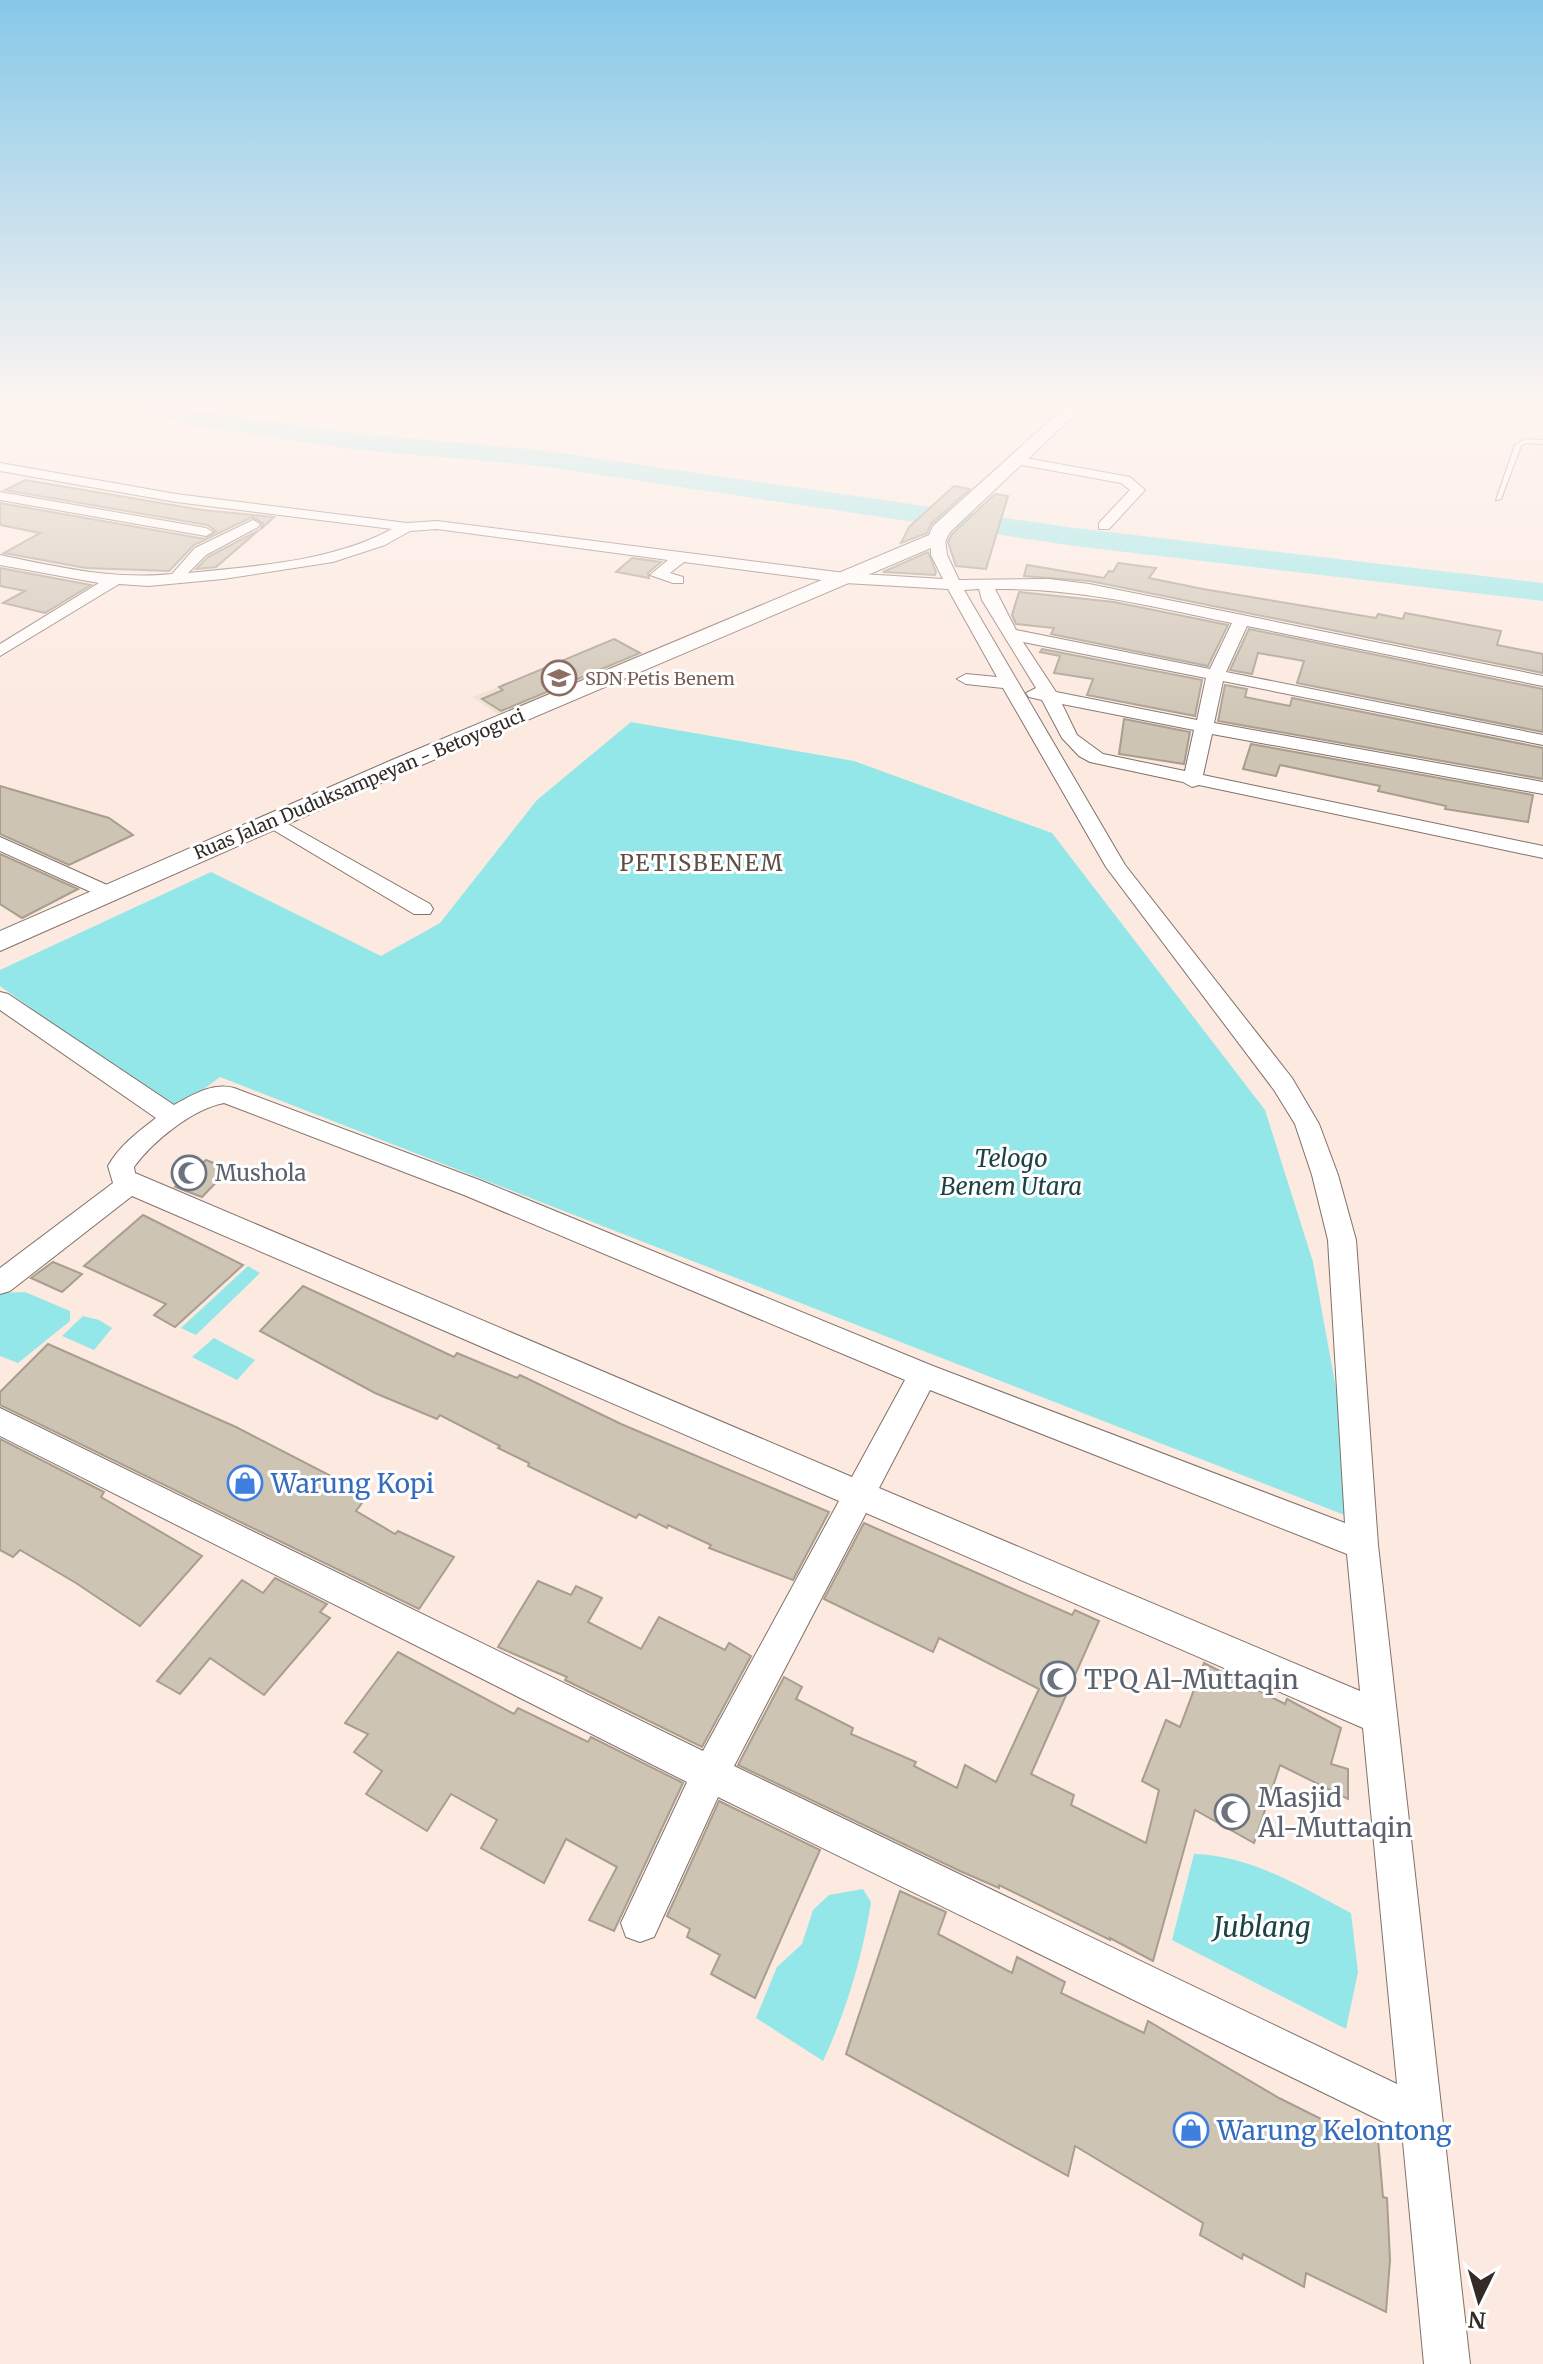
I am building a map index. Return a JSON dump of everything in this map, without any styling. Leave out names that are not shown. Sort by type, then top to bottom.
[{"type":"main road","name":"Ruas Jalan Duduksampeyan - Betoyoguci","points":[[0,942],[272,821],[845,578],[945,527],[958,514]]},
{"type":"street","points":[[105,514],[206,532]]},
{"type":"street","points":[[307,514],[407,527],[450,526],[845,578],[968,585],[1049,584],[1089,589],[1543,681]]},
{"type":"street","points":[[1104,526],[1115,514]]},
{"type":"street","points":[[177,578],[180,570],[207,545],[233,538],[253,524]]},
{"type":"street","points":[[0,560],[113,581],[177,578],[333,557],[380,542],[407,527]]},
{"type":"street","points":[[945,527],[939,555],[968,585],[990,600],[1010,634],[1027,691],[1066,736],[1087,754],[1116,764],[1192,781],[1543,852]]},
{"type":"street","points":[[678,580],[658,575],[681,557]]},
{"type":"street","points":[[0,651],[113,581]]},
{"type":"street","points":[[968,585],[1027,691],[1116,867],[1283,1084],[1307,1124],[1325,1175],[1342,1240],[1362,1545],[1447,2364]]},
{"type":"street","points":[[1192,781],[1207,727],[1216,674],[1242,618]]},
{"type":"street","points":[[1010,634],[1543,740]]},
{"type":"street","points":[[966,679],[1207,727],[1543,788]]},
{"type":"street","points":[[272,821],[422,909]]},
{"type":"street","points":[[0,843],[109,893]]},
{"type":"street","points":[[0,999],[173,1117]]},
{"type":"street","points":[[1362,1545],[923,1375],[473,1188],[225,1094],[209,1097],[173,1117],[131,1152],[121,1166],[122,1176],[129,1184],[1380,1717]]},
{"type":"street","points":[[0,1283],[129,1184]]},
{"type":"street","points":[[640,1923],[710,1774],[862,1496],[923,1375]]},
{"type":"street","points":[[0,1421],[710,1774],[1423,2119]]},
{"type":"shaded area","name":"SDN Petis Benem","points":[[615,642],[644,659],[500,716],[472,697]]},
{"type":"water","name":"Telogo Benem Utara","points":[[631,722],[854,761],[1052,833],[1265,1110],[1313,1262],[1360,1521],[220,1077],[174,1111],[0,986],[0,970],[211,872],[381,956],[440,923],[537,800]]},
{"type":"water","points":[[248,1266],[260,1273],[196,1335],[181,1328]]},
{"type":"water","points":[[25,1292],[70,1311],[70,1321],[18,1363],[0,1356],[0,1293]]},
{"type":"water","points":[[83,1316],[99,1320],[112,1328],[94,1350],[62,1336]]},
{"type":"water","points":[[214,1338],[255,1360],[237,1380],[192,1357]]},
{"type":"water","name":"Jublang","points":[[1194,1854],[1236,1860],[1256,1867],[1351,1913],[1358,1972],[1346,2029],[1172,1940]]},
{"type":"water","points":[[863,1889],[871,1902],[863,1942],[853,1983],[823,2061],[756,2018],[777,1967],[802,1944],[813,1910],[829,1895]]},
{"type":"building","points":[[0,514],[64,514],[205,539],[216,531],[207,525],[145,514],[274,517],[260,530],[263,523],[252,517],[194,545],[169,571],[86,568],[4,553],[40,533],[0,525]]},
{"type":"building","points":[[923,514],[942,514],[931,524],[927,533],[901,543],[909,527]]},
{"type":"building","points":[[973,514],[1002,514],[986,569],[956,566],[948,542],[952,534]]},
{"type":"building","points":[[259,530],[216,567],[196,569],[208,557]]},
{"type":"building","points":[[928,552],[935,575],[883,572]]},
{"type":"building","points":[[632,558],[661,562],[648,573],[649,578],[616,572]]},
{"type":"building","points":[[1118,563],[1156,568],[1149,578],[1203,589],[1376,618],[1378,614],[1403,619],[1405,613],[1501,631],[1497,645],[1543,654],[1543,673],[1090,581],[1024,576],[1027,565],[1104,578],[1109,571],[1113,572]]},
{"type":"building","points":[[0,568],[91,585],[45,613],[3,603],[25,591],[0,586]]},
{"type":"building","points":[[1019,592],[1114,602],[1228,625],[1208,666],[1051,634],[1054,628],[1016,624],[1012,615]]},
{"type":"building","points":[[1249,629],[1543,689],[1543,732],[1297,683],[1304,661],[1258,653],[1252,674],[1230,670]]},
{"type":"building","name":"SDN Petis Benem","points":[[614,639],[640,653],[501,711],[482,699],[503,690],[499,687]]},
{"type":"building","points":[[1042,649],[1202,680],[1195,716],[1087,695],[1093,679],[1054,673],[1060,656],[1040,652]]},
{"type":"building","points":[[1225,685],[1247,689],[1245,697],[1290,706],[1292,698],[1543,748],[1543,779],[1218,721]]},
{"type":"building","points":[[1124,719],[1190,732],[1184,764],[1119,754]]},
{"type":"building","points":[[1251,744],[1533,795],[1528,822],[1445,809],[1446,806],[1378,791],[1380,786],[1280,765],[1276,776],[1243,769]]},
{"type":"building","points":[[0,786],[109,818],[133,835],[69,865],[0,834]]},
{"type":"building","points":[[0,854],[78,889],[22,918],[0,904]]},
{"type":"building","points":[[206,1160],[229,1169],[202,1197],[175,1187]]},
{"type":"building","points":[[143,1215],[243,1265],[175,1327],[154,1315],[166,1304],[84,1266]]},
{"type":"building","points":[[53,1262],[82,1274],[62,1292],[31,1278]]},
{"type":"building","points":[[303,1286],[454,1357],[457,1353],[517,1378],[520,1375],[621,1424],[829,1512],[793,1580],[709,1548],[711,1545],[668,1525],[667,1528],[639,1514],[636,1518],[528,1466],[529,1463],[498,1448],[500,1446],[440,1415],[437,1419],[375,1393],[260,1331]]},
{"type":"building","points":[[48,1344],[236,1427],[368,1495],[356,1511],[395,1534],[398,1531],[454,1557],[419,1609],[0,1405],[0,1392]]},
{"type":"building","points":[[0,1439],[104,1492],[101,1497],[202,1556],[140,1626],[20,1550],[13,1557],[0,1550]]},
{"type":"building","points":[[864,1523],[1072,1615],[1075,1610],[1099,1621],[1031,1774],[1074,1795],[1071,1805],[1146,1843],[1159,1790],[1142,1781],[1166,1720],[1180,1727],[1204,1663],[1285,1704],[1287,1699],[1341,1728],[1331,1764],[1348,1769],[1348,1799],[1280,1765],[1254,1843],[1195,1810],[1153,1961],[999,1885],[999,1888],[960,1871],[738,1765],[784,1677],[802,1687],[796,1699],[853,1728],[851,1734],[916,1762],[914,1766],[957,1788],[965,1765],[996,1782],[1039,1689],[939,1638],[933,1652],[824,1599]]},
{"type":"building","points":[[275,1578],[327,1604],[320,1612],[330,1618],[264,1695],[210,1658],[180,1694],[157,1681],[242,1580],[263,1593]]},
{"type":"building","points":[[538,1581],[571,1595],[576,1586],[602,1598],[588,1622],[641,1649],[659,1617],[725,1650],[729,1643],[751,1656],[702,1747],[565,1680],[567,1677],[498,1647]]},
{"type":"building","points":[[398,1652],[514,1714],[518,1708],[588,1742],[591,1737],[683,1783],[614,1931],[589,1920],[617,1867],[566,1839],[544,1883],[481,1848],[497,1820],[451,1794],[427,1831],[366,1794],[382,1771],[354,1752],[368,1734],[345,1723]]},
{"type":"building","points":[[719,1801],[820,1850],[755,1998],[711,1974],[720,1955],[687,1937],[690,1929],[667,1916]]},
{"type":"building","points":[[900,1891],[946,1912],[938,1934],[1012,1973],[1017,1957],[1065,1982],[1061,1993],[1144,2033],[1148,2021],[1279,2098],[1343,2130],[1378,2139],[1383,2197],[1387,2198],[1390,2260],[1386,2312],[1306,2273],[1304,2287],[1243,2254],[1242,2259],[1200,2235],[1203,2223],[1075,2146],[1068,2176],[846,2054]]},
{"type":"waterway","points":[[921,514],[1075,537],[1543,592]]},
{"type":"place","name":"SDN Petis Benem","points":[[559,678]]},
{"type":"place","name":"Mushola","points":[[189,1173]]},
{"type":"place","name":"Warung Kopi","points":[[245,1483]]},
{"type":"place","name":"TPQ Al-Muttaqin","points":[[1058,1679]]},
{"type":"place","name":"Masjid Al-Muttaqin","points":[[1232,1812]]},
{"type":"place","name":"Warung Kelontong","points":[[1191,2130]]},
{"type":"district","name":"PETISBENEM","points":[[702,863]]}]
